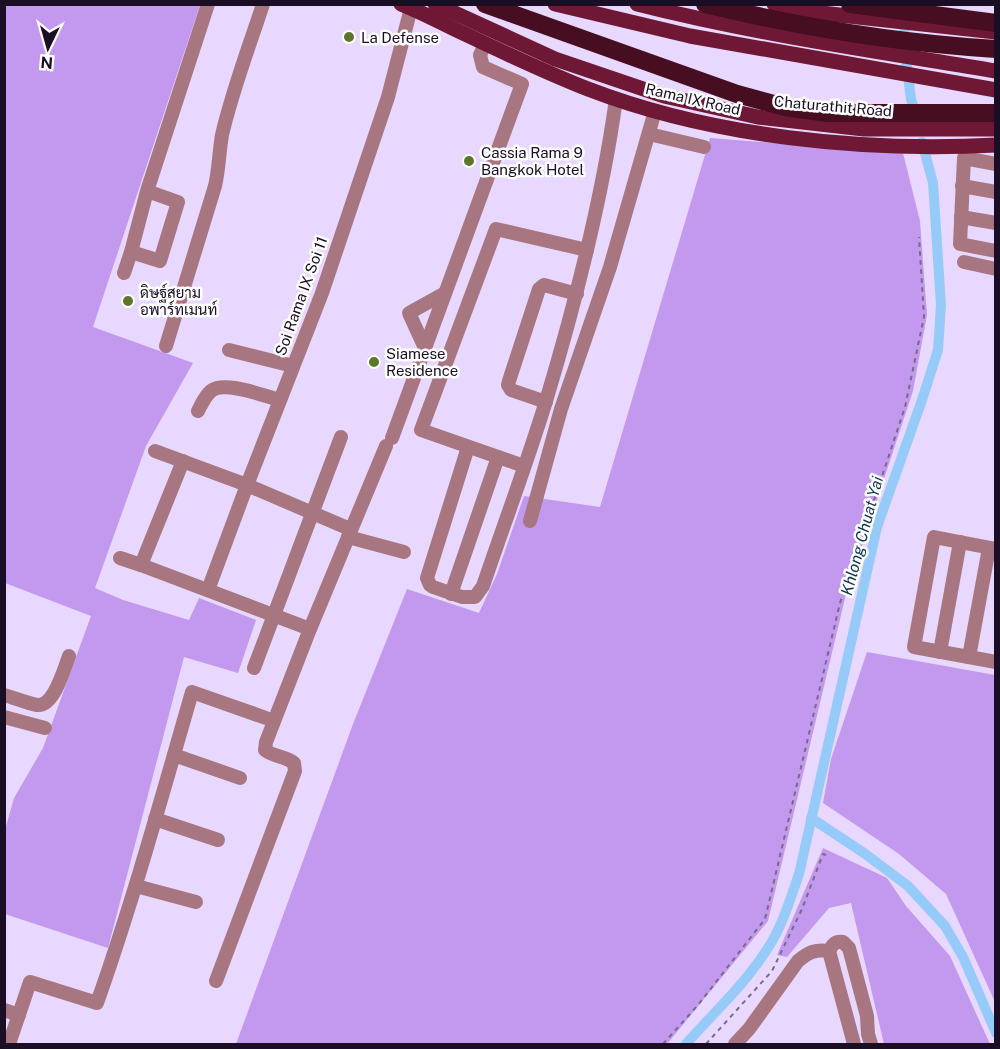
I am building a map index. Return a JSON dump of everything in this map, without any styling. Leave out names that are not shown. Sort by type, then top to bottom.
[{"type":"highway","points":[[485,4],[737,93],[785,107],[827,113],[996,113]]},
{"type":"highway","points":[[705,4],[768,20],[862,35],[949,46],[996,49]]},
{"type":"highway","points":[[850,4],[996,23]]},
{"type":"main road","name":"Chaturathit Road","points":[[435,4],[555,59],[664,96],[758,117],[864,129],[996,129]]},
{"type":"main road","points":[[555,4],[690,36],[990,89]]},
{"type":"main road","points":[[637,4],[681,15],[822,42],[996,71]]},
{"type":"main road","points":[[774,4],[812,12],[996,32]]},
{"type":"main road","name":"Rama IX Road","points":[[408,6],[553,74],[616,99],[655,111],[722,126],[877,147],[996,146]]},
{"type":"street","points":[[124,273],[147,191],[208,4]]},
{"type":"street","points":[[166,346],[219,169],[218,157],[223,133],[263,4]]},
{"type":"street","name":"Soi Rama IX Soi 11","points":[[208,590],[322,293],[388,97],[408,6]]},
{"type":"street","points":[[216,981],[295,771],[294,763],[289,759],[265,750],[266,742],[349,533],[389,442],[522,84],[483,67],[480,56],[485,44]]},
{"type":"street","points":[[468,447],[427,578],[430,585],[451,594],[475,597],[479,594],[546,402],[577,294],[607,164],[616,99]]},
{"type":"street","points":[[530,521],[561,409],[610,267],[655,111]]},
{"type":"street","points":[[649,134],[704,147]]},
{"type":"street","points":[[996,164],[963,158],[960,244],[996,251]]},
{"type":"street","points":[[962,186],[996,192]]},
{"type":"street","points":[[131,252],[160,261],[178,202],[147,191]]},
{"type":"street","points":[[961,217],[996,223]]},
{"type":"street","points":[[524,466],[421,430],[496,229],[587,250]]},
{"type":"street","points":[[964,262],[996,268]]},
{"type":"street","points":[[546,402],[511,390],[508,386],[509,381],[538,289],[544,285],[577,294]]},
{"type":"street","points":[[425,348],[409,314],[445,293]]},
{"type":"street","points":[[229,350],[293,366]]},
{"type":"street","points":[[198,411],[210,391],[219,387],[231,387],[280,400]]},
{"type":"street","points":[[254,668],[340,437]]},
{"type":"street","points":[[155,451],[247,485],[312,513],[349,533],[404,552]]},
{"type":"street","points":[[451,594],[498,457]]},
{"type":"street","points":[[141,565],[183,461]]},
{"type":"street","points":[[969,657],[992,548],[934,537],[914,647],[996,662]]},
{"type":"street","points":[[940,652],[960,542]]},
{"type":"street","points":[[120,558],[310,629]]},
{"type":"street","points":[[4,695],[39,705],[46,704],[52,698],[69,656]]},
{"type":"street","points":[[9,1044],[30,982],[97,1003],[135,885],[192,692],[266,718]]},
{"type":"street","points":[[4,717],[39,726],[39,705]]},
{"type":"street","points":[[174,755],[240,778]]},
{"type":"street","points":[[155,819],[218,840]]},
{"type":"street","points":[[135,885],[196,902]]},
{"type":"street","points":[[829,951],[838,941],[843,942],[849,948],[867,1016],[871,1044]]},
{"type":"street","points":[[735,1044],[749,1029],[798,961],[806,954],[816,950],[829,951]]},
{"type":"street","points":[[829,951],[854,1044]]},
{"type":"street","points":[[4,1010],[19,1015]]},
{"type":"street","points":[[749,1029],[753,1044]]},
{"type":"path","points":[[663,1044],[698,1005],[765,919],[840,603],[905,407],[924,317],[920,237]]},
{"type":"path","points":[[706,1044],[772,971],[802,909],[823,854],[826,855]]},
{"type":"shaded area","points":[[5,5],[200,5],[93,327],[193,363],[146,446],[95,588],[123,600],[189,620],[199,598],[256,620],[238,673],[184,657],[108,948],[5,914],[5,830],[14,798],[43,748],[91,616],[5,583]]},
{"type":"shaded area","points":[[710,138],[903,153],[920,221],[927,315],[913,391],[846,594],[768,921],[667,1044],[236,1044],[353,724],[407,589],[479,613],[497,574],[524,496],[600,507]]},
{"type":"shaded area","points":[[867,652],[995,675],[995,1002],[946,894],[899,854],[823,803],[831,759]]},
{"type":"shaded area","points":[[823,848],[887,878],[906,906],[950,956],[990,1044],[884,1044],[851,903],[829,908],[787,957],[777,955]]},
{"type":"waterway","name":"Khlong Chuat Yai","points":[[908,16],[903,36],[911,99],[916,115]]},
{"type":"waterway","name":"Khlong Chuat Yai","points":[[686,1044],[757,964],[776,934],[789,904],[799,874],[877,527],[938,350],[941,305],[933,183],[922,142]]},
{"type":"waterway","points":[[811,818],[908,886],[945,926],[963,957],[996,1033]]},
{"type":"place","name":"La Defense","points":[[349,37]]},
{"type":"place","name":"Cassia Rama 9 Bangkok Hotel","points":[[469,161]]},
{"type":"place","name":"ดิษฐ์สยาม อพาร์ทเมนท์","points":[[128,301]]},
{"type":"place","name":"Siamese Residence","points":[[374,362]]}]
